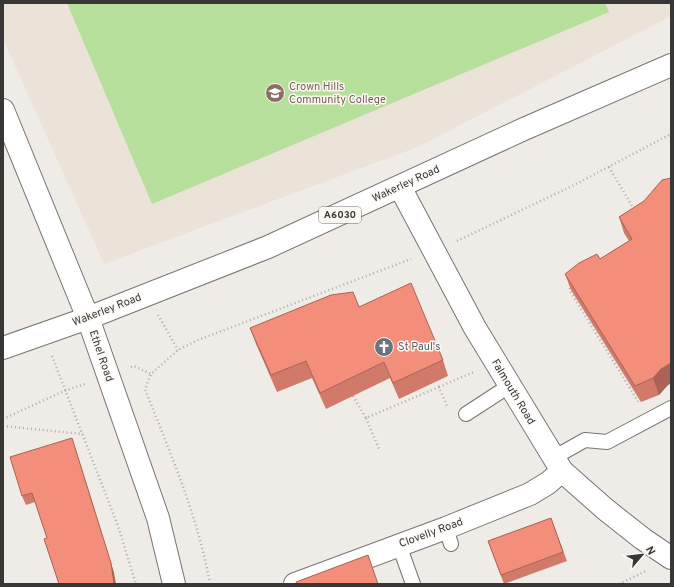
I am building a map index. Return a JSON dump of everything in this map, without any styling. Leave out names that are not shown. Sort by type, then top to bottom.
[{"type":"main road","name":"Wakerley Road","points":[[3,348],[88,318],[268,247],[524,130],[671,65]]},
{"type":"main road","name":"Ethel Road","points":[[3,110],[88,318],[158,518],[174,584]]},
{"type":"main road","name":"Falmouth Road","points":[[400,187],[475,328],[557,465],[610,513],[643,539],[671,558]]},
{"type":"main road","name":"Clovelly Road","points":[[295,584],[399,545],[448,536],[530,494],[548,483],[557,465]]},
{"type":"lane","points":[[466,414],[509,386]]},
{"type":"lane","points":[[557,465],[585,440],[607,442],[671,408]]},
{"type":"lane","points":[[399,545],[413,584]]},
{"type":"path","points":[[210,584],[200,537],[145,389],[151,374],[178,350],[198,340],[316,296],[478,231],[609,167],[671,134]]},
{"type":"path","points":[[609,167],[636,212]]},
{"type":"path","points":[[576,280],[570,283],[570,291],[639,404],[646,400]]},
{"type":"path","points":[[146,295],[178,350]]},
{"type":"path","points":[[43,333],[64,391],[83,434],[118,526],[136,584]]},
{"type":"path","points":[[366,418],[439,387],[494,361]]},
{"type":"path","points":[[3,419],[64,391],[107,375]]},
{"type":"path","points":[[439,387],[450,412]]},
{"type":"path","points":[[353,396],[366,418],[379,449]]},
{"type":"path","points":[[3,426],[83,434]]},
{"type":"shaded area","name":"Crown Hills Community College","points":[[3,3],[671,3],[671,16],[418,147],[104,264],[3,39]]},
{"type":"green space","points":[[67,3],[605,3],[609,12],[152,204]]},
{"type":"building","points":[[671,178],[671,363],[661,369],[653,378],[635,386],[565,274],[579,263],[597,254],[600,259],[632,239],[619,217],[644,201],[662,180]]},
{"type":"building","points":[[411,283],[443,360],[393,383],[384,362],[320,393],[306,361],[271,375],[250,328],[331,295],[353,292],[359,307]]},
{"type":"building","points":[[72,438],[111,563],[114,584],[59,584],[44,539],[47,538],[32,493],[22,496],[10,457]]},
{"type":"building","points":[[551,518],[563,552],[501,575],[488,541]]},
{"type":"building","points":[[368,555],[378,584],[297,584],[296,582]]},
{"type":"place","name":"Crown Hills Community College","points":[[275,93]]},
{"type":"place","name":"St Paul's","points":[[384,347]]}]
